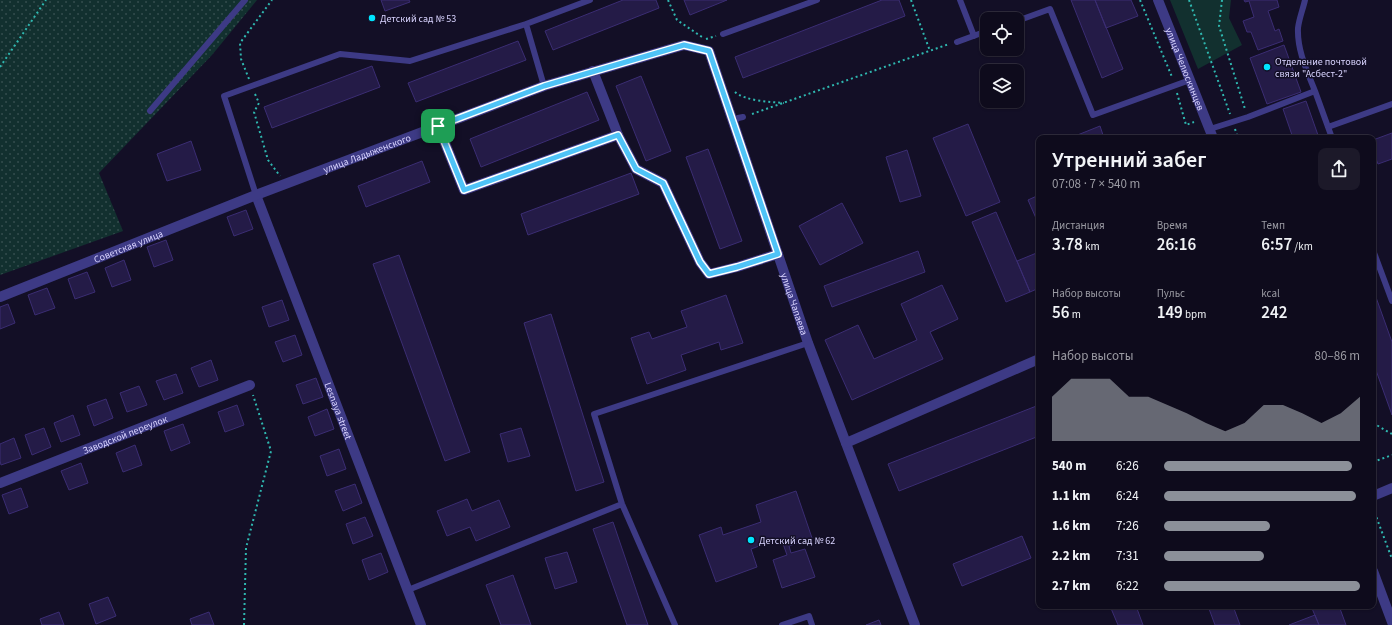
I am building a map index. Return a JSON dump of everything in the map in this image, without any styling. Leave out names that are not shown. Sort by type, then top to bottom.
[{"type":"street","name":"улица Челюскинцев","points":[[1158,0],[1211,134]]},
{"type":"street","name":"улица Ладыженского","points":[[256,196],[544,86],[684,45]]},
{"type":"street","name":"улица Чапаева","points":[[684,45],[709,51],[808,343],[915,625]]},
{"type":"street","points":[[593,71],[618,135],[636,169],[663,183],[700,262],[709,274],[778,254]]},
{"type":"street","points":[[438,126],[464,190],[618,135]]},
{"type":"street","name":"Советская улица","points":[[0,297],[256,196]]},
{"type":"street","name":"Lesnaya street","points":[[256,196],[421,625]]},
{"type":"street","points":[[846,443],[1036,360]]},
{"type":"street","name":"Заводской переулок","points":[[0,483],[250,385]]},
{"type":"street","points":[[1376,495],[1392,488]]},
{"type":"street","points":[[1376,579],[1392,622]]},
{"type":"lane","points":[[150,112],[245,0]]},
{"type":"lane","points":[[256,196],[224,96],[340,54],[410,61],[526,24],[590,0]]},
{"type":"lane","points":[[723,34],[817,0]]},
{"type":"lane","points":[[960,0],[974,36]]},
{"type":"lane","points":[[1305,0],[1298,26],[1298,40],[1302,56],[1331,135]]},
{"type":"lane","points":[[1024,18],[1050,9],[1093,115],[1190,80]]},
{"type":"lane","points":[[526,24],[544,86]]},
{"type":"lane","points":[[957,42],[980,34]]},
{"type":"lane","points":[[1211,134],[1232,122],[1315,91]]},
{"type":"lane","points":[[1328,126],[1392,104]]},
{"type":"lane","points":[[733,123],[738,118],[743,117]]},
{"type":"lane","points":[[1376,258],[1392,301]]},
{"type":"lane","points":[[675,625],[622,504],[594,414],[808,343]]},
{"type":"lane","points":[[408,590],[622,504]]},
{"type":"lane","points":[[782,625],[809,616],[812,625]]},
{"type":"path","points":[[0,66],[46,0]]},
{"type":"path","points":[[911,0],[930,51]]},
{"type":"path","points":[[1140,0],[1175,85],[1186,125],[1204,117]]},
{"type":"path","points":[[1189,0],[1237,135]]},
{"type":"path","points":[[1222,0],[1218,26],[1248,117]]},
{"type":"path","points":[[743,117],[957,42]]},
{"type":"path","points":[[244,625],[246,548],[271,451],[250,385]]},
{"type":"path","points":[[1376,425],[1392,434]]},
{"type":"path","points":[[1376,461],[1392,455]]},
{"type":"path","points":[[1376,516],[1392,559]]},
{"type":"green space","points":[[0,0],[257,0],[212,55],[99,173],[123,231],[0,275]]},
{"type":"green space","points":[[1170,0],[1231,0],[1229,18],[1242,45],[1198,69]]},
{"type":"building","points":[[381,0],[409,0],[410,2],[385,11]]},
{"type":"building","points":[[623,0],[656,0],[659,8],[553,50],[545,31]]},
{"type":"building","points":[[684,0],[727,0],[690,15]]},
{"type":"building","points":[[882,0],[899,0],[905,16],[743,78],[735,57]]},
{"type":"building","points":[[1071,0],[1095,0],[1123,69],[1102,78]]},
{"type":"building","points":[[1095,0],[1131,0],[1138,16],[1106,28]]},
{"type":"building","points":[[1244,0],[1277,0],[1279,7],[1268,11],[1275,31],[1279,29],[1283,41],[1258,50],[1251,32],[1247,32],[1243,21],[1254,17],[1249,1],[1245,2]]},
{"type":"building","points":[[518,41],[526,60],[416,102],[408,83]]},
{"type":"building","points":[[1284,45],[1301,92],[1267,104],[1250,58]]},
{"type":"building","points":[[372,66],[380,87],[272,128],[264,107]]},
{"type":"building","points":[[641,76],[671,151],[646,161],[616,86]]},
{"type":"building","points":[[587,92],[599,120],[481,167],[470,139]]},
{"type":"building","points":[[1306,101],[1318,135],[1292,135],[1283,109]]},
{"type":"building","points":[[968,124],[1000,202],[966,216],[933,138]]},
{"type":"building","points":[[1100,126],[1103,135],[1078,135]]},
{"type":"building","points":[[1392,133],[1392,159],[1378,164],[1376,159],[1376,139]]},
{"type":"building","points":[[191,141],[201,170],[167,181],[157,154]]},
{"type":"building","points":[[708,149],[742,241],[720,249],[686,157]]},
{"type":"building","points":[[907,150],[921,196],[900,202],[886,157]]},
{"type":"building","points":[[422,161],[430,182],[366,207],[358,186]]},
{"type":"building","points":[[631,173],[639,194],[528,235],[521,214]]},
{"type":"building","points":[[1036,196],[1036,218],[1028,200]]},
{"type":"building","points":[[842,203],[863,243],[820,265],[799,226]]},
{"type":"building","points":[[246,210],[253,229],[234,236],[227,217]]},
{"type":"building","points":[[996,212],[1030,292],[1006,302],[972,222]]},
{"type":"building","points":[[166,240],[173,260],[154,267],[147,247]]},
{"type":"building","points":[[918,251],[925,272],[832,307],[824,286]]},
{"type":"building","points":[[1036,253],[1036,289],[1030,292],[1017,261]]},
{"type":"building","points":[[399,255],[470,452],[445,461],[373,264]]},
{"type":"building","points":[[124,260],[131,280],[112,287],[105,268]]},
{"type":"building","points":[[87,272],[95,292],[75,299],[68,279]]},
{"type":"building","points":[[942,285],[958,319],[930,332],[943,359],[852,400],[825,340],[858,325],[874,359],[917,340],[901,304]]},
{"type":"building","points":[[47,288],[55,308],[35,315],[28,295]]},
{"type":"building","points":[[726,295],[743,343],[721,350],[719,342],[681,355],[686,370],[647,384],[631,338],[649,332],[652,339],[687,327],[681,311]]},
{"type":"building","points":[[1376,297],[1392,342],[1392,415],[1376,370]]},
{"type":"building","points":[[282,300],[289,320],[269,327],[262,307]]},
{"type":"building","points":[[8,304],[15,323],[0,329],[0,307]]},
{"type":"building","points":[[551,314],[604,482],[576,491],[524,323]]},
{"type":"building","points":[[295,335],[302,355],[283,362],[275,342]]},
{"type":"building","points":[[211,360],[218,380],[199,387],[191,368]]},
{"type":"building","points":[[176,374],[183,393],[164,400],[156,381]]},
{"type":"building","points":[[316,378],[323,397],[303,404],[296,385]]},
{"type":"building","points":[[139,386],[147,405],[127,412],[120,393]]},
{"type":"building","points":[[106,399],[113,418],[94,426],[87,406]]},
{"type":"building","points":[[237,405],[244,425],[225,432],[218,412]]},
{"type":"building","points":[[1036,406],[1036,437],[899,491],[888,464]]},
{"type":"building","points":[[327,409],[334,429],[315,436],[308,417]]},
{"type":"building","points":[[73,415],[80,435],[61,442],[54,423]]},
{"type":"building","points":[[183,424],[190,443],[171,451],[164,431]]},
{"type":"building","points":[[44,428],[51,447],[32,455],[25,435]]},
{"type":"building","points":[[521,428],[530,456],[508,462],[500,434]]},
{"type":"building","points":[[14,438],[21,458],[1,465],[0,444]]},
{"type":"building","points":[[135,445],[142,465],[123,472],[116,453]]},
{"type":"building","points":[[339,449],[346,469],[327,476],[320,456]]},
{"type":"building","points":[[81,463],[88,483],[69,490],[61,471]]},
{"type":"building","points":[[355,484],[362,503],[343,511],[335,491]]},
{"type":"building","points":[[21,488],[28,507],[9,514],[2,495]]},
{"type":"building","points":[[796,491],[812,538],[789,546],[791,553],[805,549],[815,577],[782,588],[773,560],[787,555],[781,538],[751,549],[757,567],[716,582],[699,535],[721,527],[723,535],[761,522],[756,505]]},
{"type":"building","points":[[467,499],[472,511],[499,500],[510,527],[476,541],[470,527],[447,536],[437,511]]},
{"type":"building","points":[[365,517],[373,536],[353,544],[346,524]]},
{"type":"building","points":[[613,522],[648,625],[627,625],[593,529]]},
{"type":"building","points":[[1022,536],[1031,558],[962,586],[953,564]]},
{"type":"building","points":[[567,552],[577,582],[555,589],[545,558]]},
{"type":"building","points":[[381,553],[388,572],[369,580],[362,560]]},
{"type":"building","points":[[513,575],[531,625],[501,625],[486,585]]},
{"type":"building","points":[[108,597],[116,616],[96,624],[89,604]]},
{"type":"building","points":[[1111,609],[1137,609],[1143,625],[1118,625]]},
{"type":"building","points":[[1209,609],[1234,609],[1240,625],[1215,625]]},
{"type":"building","points":[[1312,609],[1340,609],[1346,625],[1319,625]]},
{"type":"building","points":[[59,612],[64,625],[42,625],[40,619]]},
{"type":"building","points":[[209,612],[214,625],[192,625],[190,619]]},
{"type":"building","points":[[1315,615],[1319,625],[1289,625]]},
{"type":"building","points":[[879,620],[881,625],[866,625]]},
{"type":"place","name":"Детский сад № 53","points":[[372,18]]},
{"type":"place","name":"Отделение почтовой связи \"Асбест-2\"","points":[[1267,67]]},
{"type":"place","name":"Детский сад № 62","points":[[751,540]]},
{"type":"route","points":[[684,45],[709,51],[778,254],[709,274],[700,262],[663,183],[636,169],[618,135],[464,190],[438,126],[544,86],[684,45]]}]
